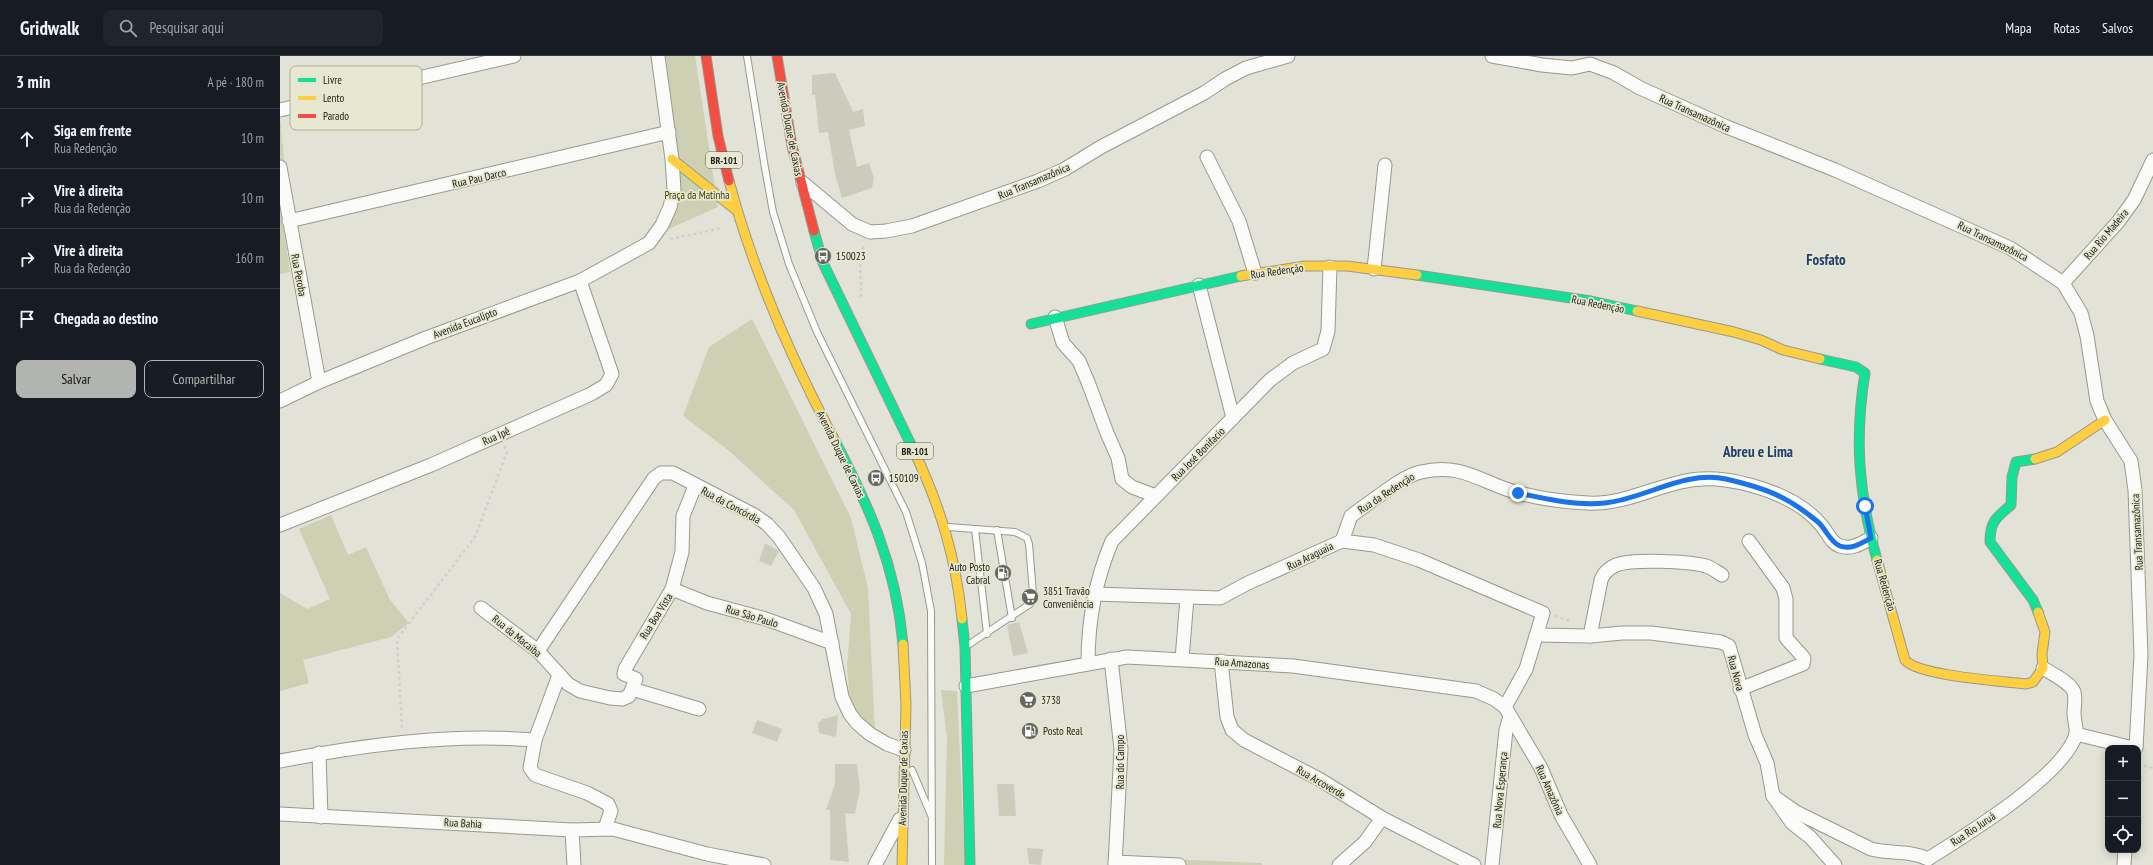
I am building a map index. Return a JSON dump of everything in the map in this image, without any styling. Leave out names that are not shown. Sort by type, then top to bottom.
[{"type":"main road","name":"Avenida Duque de Caxias","points":[[706,56],[719,139],[740,226],[752,262],[793,358],[869,510],[884,548],[892,577],[903,644],[904,750],[902,865]]},
{"type":"main road","name":"Avenida Duque de Caxias","points":[[777,56],[800,181],[823,263],[928,480],[944,527],[960,597],[965,647],[970,865]]},
{"type":"main road","points":[[672,158],[736,210]]},
{"type":"main road","name":"Rua Redenção","points":[[1031,324],[1055,317],[1255,273],[1305,266],[1374,269],[1591,301],[1734,332],[1760,340],[1783,350],[1861,369],[1865,374],[1859,411],[1859,458],[1862,492],[1871,538],[1905,660],[1908,665],[1942,674],[2026,684],[2033,682],[2043,668]]},
{"type":"main road","points":[[2043,668],[2042,646],[2046,636],[2040,616],[2033,600],[1990,542],[1991,525],[1994,519],[2011,505],[2012,477],[2016,462],[2038,459],[2057,452],[2105,420]]},
{"type":"street","points":[[422,77],[514,56]]},
{"type":"street","name":"Avenida Eucalipto","points":[[280,401],[319,382],[448,329],[580,281],[649,244],[662,224],[670,207],[674,190],[669,132],[658,56]]},
{"type":"street","name":"Rua Transamazônica","points":[[800,181],[852,224],[870,232],[886,231],[912,226],[996,197],[1059,172],[1139,126],[1204,93],[1225,79],[1246,68],[1288,56]]},
{"type":"street","name":"Rua Transamazônica","points":[[1492,56],[1542,66],[1572,68],[1591,60],[1640,88],[1727,127],[1835,170],[2010,248],[2063,283],[2081,313],[2087,336],[2097,401],[2105,420],[2131,461],[2135,490],[2141,655],[2134,745]]},
{"type":"street","points":[[280,110],[290,108]]},
{"type":"street","name":"Rua Pau Darco","points":[[289,221],[669,132]]},
{"type":"street","points":[[1207,157],[1239,221],[1255,273]]},
{"type":"street","name":"Rua Rio Madeira","points":[[2063,283],[2118,222],[2148,184],[2153,160]]},
{"type":"street","points":[[1374,269],[1385,165]]},
{"type":"street","name":"Rua Peroba","points":[[280,167],[319,382]]},
{"type":"street","name":"Rua José Bonifacio","points":[[1088,663],[1090,611],[1093,594],[1103,561],[1112,541],[1270,380],[1293,363],[1319,352],[1325,345],[1328,332],[1330,267]]},
{"type":"street","name":"Rua Ipê","points":[[280,525],[431,465],[591,394],[609,382],[612,374],[580,281]]},
{"type":"street","points":[[1199,285],[1233,418]]},
{"type":"street","points":[[1055,317],[1063,343],[1078,361],[1088,382],[1106,433],[1118,458],[1122,479],[1132,487],[1156,496]]},
{"type":"street","name":"Rua da Redenção","points":[[1342,541],[1351,516],[1359,510],[1420,472],[1440,470],[1456,470],[1470,473],[1496,486],[1518,493],[1543,498],[1590,503],[1618,501],[1682,481],[1724,479],[1757,487],[1788,499],[1822,526],[1831,539],[1839,546],[1852,547],[1871,538]]},
{"type":"street","name":"Rua da Concórdia","points":[[538,651],[654,478],[661,473],[673,473],[695,486],[754,515],[767,524],[779,536],[814,588],[826,614],[842,697],[850,714],[857,723],[870,734],[887,744],[904,750]]},
{"type":"street","name":"Rua Boa Vista","points":[[632,688],[636,679],[624,674],[625,669],[672,589],[682,552],[683,516],[695,486]]},
{"type":"street","name":"Rua Araguaia","points":[[1093,594],[1220,598],[1248,583],[1342,541],[1374,545],[1419,560],[1543,613]]},
{"type":"street","points":[[1740,688],[1803,664],[1804,658],[1786,638],[1786,599],[1783,588],[1749,541]]},
{"type":"street","points":[[1591,632],[1601,580],[1604,573],[1616,565],[1638,562],[1692,563],[1712,569],[1722,576]]},
{"type":"street","name":"Rua São Paulo","points":[[672,589],[707,602],[766,619],[832,643]]},
{"type":"street","points":[[1182,659],[1187,598]]},
{"type":"street","name":"Rua da Macaiba","points":[[481,608],[538,651],[559,675],[580,691],[610,698],[626,698],[632,688]]},
{"type":"street","name":"Rua Nova Esperança","points":[[1492,865],[1507,711],[1526,669],[1543,613]]},
{"type":"street","name":"Rua Nova","points":[[1537,635],[1591,632],[1651,633],[1724,643],[1728,646],[1755,735],[1765,756],[1773,796],[1792,823],[1810,837],[1835,865]]},
{"type":"street","name":"Rua Amazonas","points":[[966,686],[1111,659],[1127,657],[1182,659],[1293,666],[1476,691],[1494,699],[1507,711]]},
{"type":"street","name":"Rua do Campo","points":[[1111,659],[1121,749],[1115,864]]},
{"type":"street","name":"Rua Arcoverde","points":[[1221,661],[1227,717],[1232,730],[1244,740],[1319,779],[1382,818],[1474,865]]},
{"type":"street","points":[[2043,668],[2071,688],[2075,693],[2074,715],[2076,734],[2122,745]]},
{"type":"street","points":[[559,675],[536,740],[530,762],[532,772],[535,775],[587,794],[608,804],[611,811],[605,828]]},
{"type":"street","points":[[632,688],[699,709]]},
{"type":"street","name":"Rua Amazônia","points":[[1507,711],[1541,768],[1561,816],[1590,865]]},
{"type":"street","name":"Rua Rio Juruá","points":[[1773,796],[1796,812],[1871,849],[1881,852],[1908,852],[1931,862],[1983,825],[2036,784],[2056,765],[2069,748],[2076,734]]},
{"type":"street","points":[[280,761],[319,753],[403,742],[467,738],[536,740]]},
{"type":"street","points":[[319,753],[321,817]]},
{"type":"street","name":"Rua Bahia","points":[[280,814],[572,830],[605,828],[651,838],[707,854],[764,865]]},
{"type":"street","points":[[875,865],[902,814]]},
{"type":"street","points":[[1339,865],[1370,837],[1382,818]]},
{"type":"street","points":[[572,830],[574,865]]},
{"type":"street","points":[[2124,865],[2125,853]]},
{"type":"street","points":[[1115,864],[1179,865]]},
{"type":"lane","points":[[747,56],[765,168],[774,212],[789,264],[817,332],[906,512],[922,563],[931,611],[932,865]]},
{"type":"lane","points":[[944,527],[997,530],[1024,534],[1029,544],[1033,593],[1032,600],[1026,609],[965,647]]},
{"type":"lane","points":[[975,529],[986,634]]},
{"type":"lane","points":[[997,530],[1012,618]]},
{"type":"lane","points":[[904,750],[933,820]]},
{"type":"path","points":[[649,244],[740,226]]},
{"type":"path","points":[[403,742],[397,639],[476,537],[507,452],[500,434]]},
{"type":"path","points":[[2141,765],[2153,768]]},
{"type":"green space","name":"Praça da Matinha","points":[[666,56],[695,56],[718,207],[662,232],[678,191]]},
{"type":"green space","points":[[280,116],[287,191],[280,193]]},
{"type":"green space","points":[[280,206],[290,272],[280,274]]},
{"type":"green space","points":[[752,319],[851,518],[868,588],[875,731],[852,725],[847,667],[851,614],[794,510],[728,450],[683,416],[709,347]]},
{"type":"green space","points":[[331,515],[348,555],[366,547],[390,600],[409,623],[391,637],[303,660],[309,683],[280,691],[280,593],[307,609],[330,599],[299,529]]},
{"type":"green space","points":[[941,690],[957,691],[965,865],[944,865],[947,738]]},
{"type":"green space","points":[[1118,857],[1262,863],[1262,865],[1117,865]]},
{"type":"building","points":[[835,73],[853,112],[863,109],[865,126],[849,130],[857,167],[869,163],[874,178],[872,188],[842,198],[835,174],[828,132],[819,133],[815,95],[812,95],[812,75]]},
{"type":"building","points":[[765,543],[779,551],[771,566],[759,561]]},
{"type":"building","points":[[1019,622],[1028,653],[1013,656],[1007,625]]},
{"type":"building","points":[[838,715],[836,737],[819,733],[818,723],[823,719]]},
{"type":"building","points":[[757,720],[782,729],[777,742],[752,733]]},
{"type":"building","points":[[835,764],[857,764],[860,789],[855,814],[845,813],[849,862],[830,860],[830,810],[826,810],[835,784]]},
{"type":"building","points":[[997,784],[1014,784],[1016,816],[999,816]]},
{"type":"building","points":[[1027,848],[1043,849],[1041,865],[1029,864]]},
{"type":"traffic: fast","points":[[814,231],[823,263],[913,449]]},
{"type":"traffic: fast","points":[[1417,275],[1591,301],[1637,311]]},
{"type":"traffic: fast","points":[[1031,324],[1241,276]]},
{"type":"traffic: fast","points":[[1820,359],[1856,367],[1865,373],[1860,421],[1860,467],[1866,513],[1877,560]]},
{"type":"traffic: fast","points":[[833,437],[858,487],[879,537],[894,588],[903,644]]},
{"type":"traffic: fast","points":[[2035,459],[2016,462],[2012,477],[2011,505],[1995,520],[1991,529],[1990,542],[2033,600],[2038,612]]},
{"type":"traffic: fast","points":[[962,619],[965,647],[970,865]]},
{"type":"traffic: slow","points":[[672,159],[736,210]]},
{"type":"traffic: slow","points":[[729,181],[749,247],[761,280],[787,343],[833,437]]},
{"type":"traffic: slow","points":[[1241,276],[1305,266],[1347,266],[1417,275]]},
{"type":"traffic: slow","points":[[1637,311],[1734,332],[1761,340],[1783,350],[1820,359]]},
{"type":"traffic: slow","points":[[2035,459],[2057,452],[2105,420]]},
{"type":"traffic: slow","points":[[913,449],[939,511],[956,575],[962,619]]},
{"type":"traffic: slow","points":[[1877,560],[1905,660],[1913,666],[1961,677],[2026,684],[2033,682],[2043,668],[2042,654],[2045,632],[2038,612]]},
{"type":"traffic: slow","points":[[902,865],[906,705],[903,644]]},
{"type":"traffic: jam","points":[[706,56],[718,136],[729,181]]},
{"type":"traffic: jam","points":[[777,56],[792,146],[814,231]]},
{"type":"place","name":"150023","points":[[823,256]]},
{"type":"place","name":"150109","points":[[876,478]]},
{"type":"place","name":"Auto Posto Cabral","points":[[1003,573]]},
{"type":"place","name":"3851 Travão Conveniência","points":[[1030,597]]},
{"type":"place","name":"3738","points":[[1028,700]]},
{"type":"place","name":"Posto Real","points":[[1030,731]]},
{"type":"district","name":"Fosfato","points":[[1826,259]]},
{"type":"district","name":"Abreu e Lima","points":[[1758,451]]},
{"type":"route","points":[[1518,493],[1568,502],[1605,503],[1618,501],[1682,481],[1724,479],[1757,487],[1788,499],[1822,526],[1831,539],[1839,546],[1847,547],[1852,547],[1871,538],[1865,506]]}]
